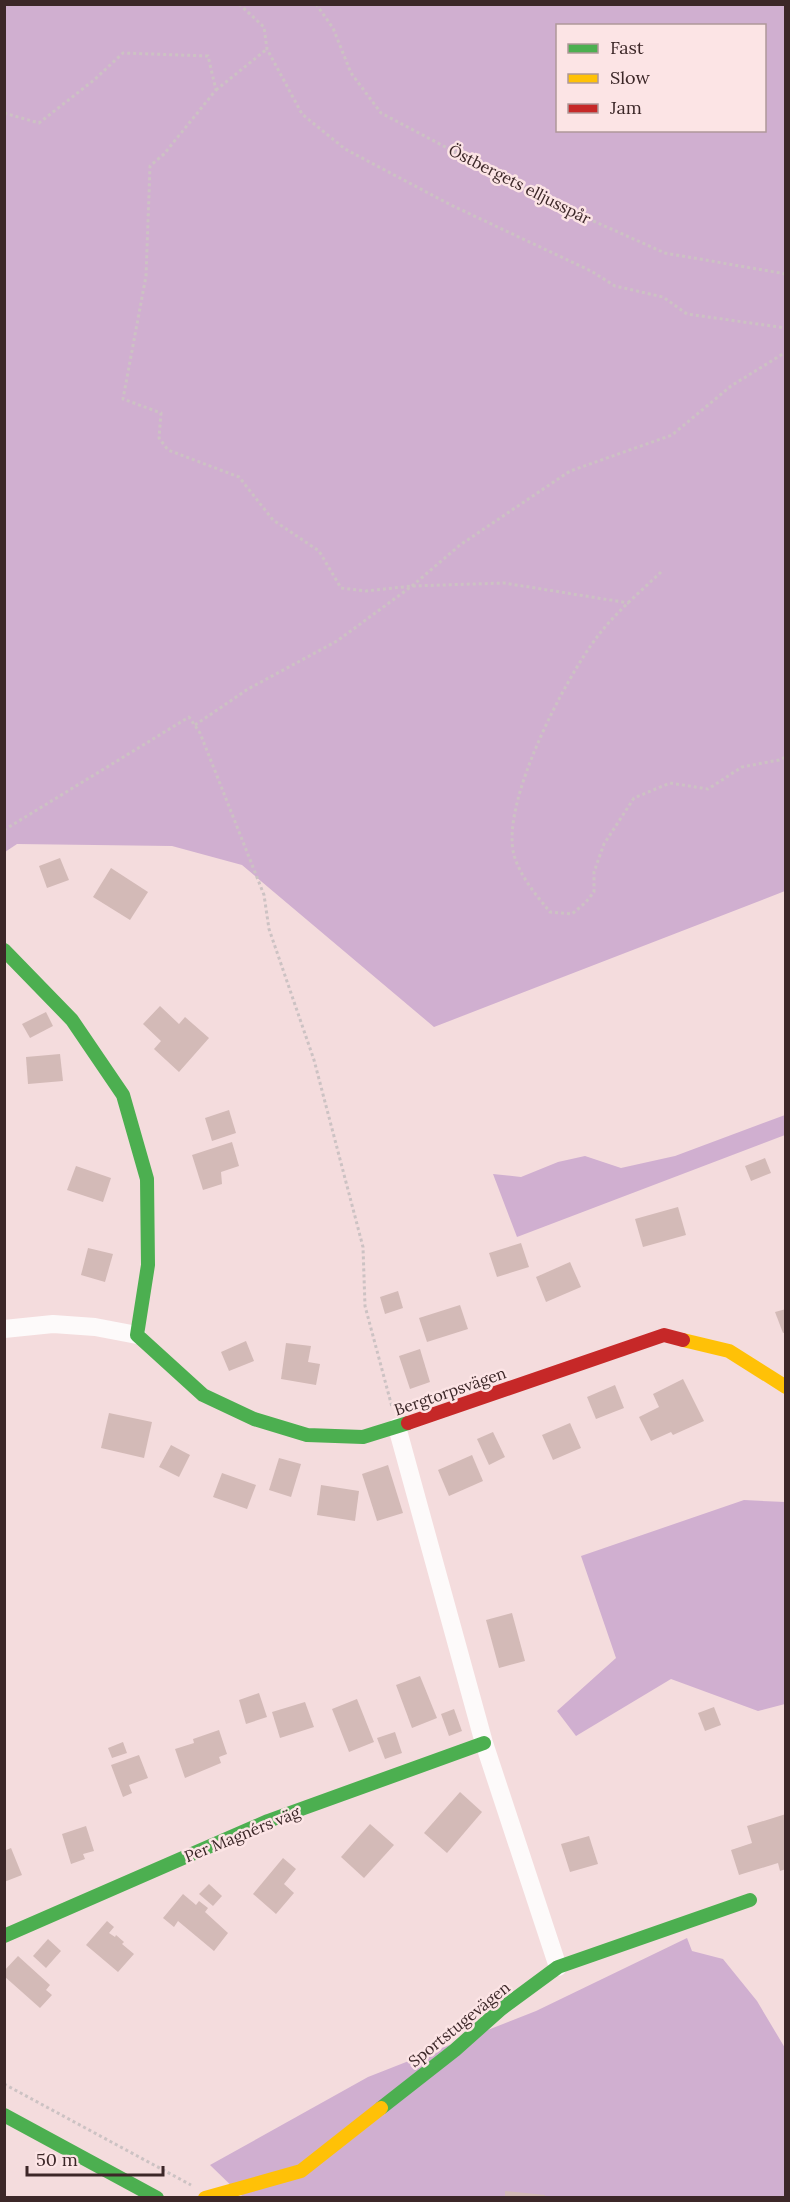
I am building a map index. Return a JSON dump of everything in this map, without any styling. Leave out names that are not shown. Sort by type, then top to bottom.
[{"type":"street","points":[[4,950],[72,1020],[123,1095],[147,1179],[148,1265],[137,1335],[95,1327],[53,1323],[4,1329]]},
{"type":"street","name":"Bergtorpsvägen","points":[[137,1335],[203,1395],[254,1419],[307,1435],[363,1437],[664,1335],[729,1351],[786,1387]]},
{"type":"street","points":[[397,1427],[484,1743],[558,1967]]},
{"type":"street","name":"Per Magnérs väg","points":[[4,1936],[268,1821],[484,1743]]},
{"type":"street","name":"Sportstugevägen","points":[[205,2197],[302,2171],[455,2050],[501,2009],[558,1967],[750,1900]]},
{"type":"street","points":[[4,2115],[158,2198]]},
{"type":"path","points":[[239,4],[264,27],[267,49],[302,114],[345,149],[451,205],[591,272],[615,286],[663,297],[687,314],[786,328]]},
{"type":"path","name":"Östbergets elljusspår","points":[[316,4],[333,28],[351,73],[381,113],[544,200],[665,253],[786,274]]},
{"type":"path","points":[[267,49],[216,90],[164,154],[150,165],[146,276],[123,399],[161,413],[159,438],[168,450],[239,477],[273,520],[319,551],[341,588],[366,591],[412,586],[504,583],[629,603]]},
{"type":"path","points":[[4,113],[39,123],[94,80],[123,52],[208,57],[216,90]]},
{"type":"path","points":[[195,725],[248,689],[337,641],[412,586],[460,545],[570,471],[672,435],[730,386],[786,352]]},
{"type":"path","points":[[661,572],[597,637],[552,709],[522,788],[512,830],[514,855],[529,886],[550,912],[572,914],[594,892],[594,872],[604,844],[634,798],[669,783],[708,789],[742,767],[786,757]]},
{"type":"path","points":[[4,830],[189,717],[200,732],[264,895],[269,929],[314,1060],[363,1247],[365,1306],[397,1427]]},
{"type":"path","points":[[4,2084],[187,2182],[205,2197]]},
{"type":"shaded area","points":[[5,4],[785,5],[785,891],[434,1027],[242,865],[172,846],[17,844],[5,852]]},
{"type":"shaded area","points":[[785,1115],[785,1135],[517,1237],[493,1174],[521,1177],[558,1162],[585,1156],[621,1168],[675,1156]]},
{"type":"shaded area","points":[[744,1500],[785,1502],[785,1704],[758,1711],[671,1679],[576,1736],[557,1711],[616,1658],[581,1556]]},
{"type":"shaded area","points":[[687,1938],[692,1951],[723,1959],[757,2001],[785,2048],[785,2197],[243,2197],[210,2165],[368,2077],[536,2011]]},
{"type":"building","points":[[60,858],[69,880],[47,888],[39,866]]},
{"type":"building","points":[[111,868],[148,892],[130,920],[93,897]]},
{"type":"building","points":[[160,1006],[179,1024],[185,1017],[209,1038],[179,1072],[154,1049],[161,1041],[143,1024]]},
{"type":"building","points":[[46,1012],[53,1026],[30,1038],[22,1024]]},
{"type":"building","points":[[60,1054],[63,1081],[28,1084],[26,1057]]},
{"type":"building","points":[[229,1110],[236,1133],[212,1141],[205,1118]]},
{"type":"building","points":[[232,1142],[239,1166],[221,1172],[222,1184],[203,1190],[192,1155]]},
{"type":"building","points":[[765,1158],[771,1173],[751,1181],[745,1166]]},
{"type":"building","points":[[76,1166],[111,1178],[103,1202],[67,1190]]},
{"type":"building","points":[[678,1207],[686,1235],[643,1247],[635,1219]]},
{"type":"building","points":[[521,1243],[529,1267],[497,1277],[489,1253]]},
{"type":"building","points":[[88,1248],[113,1254],[105,1282],[81,1275]]},
{"type":"building","points":[[570,1262],[581,1287],[546,1302],[536,1277]]},
{"type":"building","points":[[398,1291],[403,1308],[385,1314],[380,1297]]},
{"type":"building","points":[[460,1305],[468,1329],[427,1342],[419,1318]]},
{"type":"building","points":[[786,1309],[786,1332],[783,1333],[775,1312]]},
{"type":"building","points":[[246,1341],[254,1361],[229,1371],[221,1352]]},
{"type":"building","points":[[286,1343],[311,1346],[308,1362],[320,1364],[316,1385],[281,1379]]},
{"type":"building","points":[[420,1349],[430,1382],[410,1389],[399,1356]]},
{"type":"building","points":[[683,1379],[704,1421],[673,1435],[671,1432],[651,1441],[639,1417],[659,1407],[653,1394]]},
{"type":"building","points":[[615,1385],[624,1408],[596,1419],[587,1397]]},
{"type":"building","points":[[109,1413],[152,1422],[144,1458],[101,1448]]},
{"type":"building","points":[[570,1423],[581,1448],[553,1460],[542,1435]]},
{"type":"building","points":[[493,1432],[505,1457],[489,1465],[477,1439]]},
{"type":"building","points":[[171,1445],[190,1455],[179,1477],[159,1467]]},
{"type":"building","points":[[472,1455],[483,1481],[449,1496],[438,1470]]},
{"type":"building","points":[[279,1458],[301,1464],[291,1497],[269,1490]]},
{"type":"building","points":[[388,1465],[403,1513],[377,1521],[362,1474]]},
{"type":"building","points":[[222,1473],[256,1485],[247,1509],[213,1497]]},
{"type":"building","points":[[321,1485],[359,1491],[355,1521],[317,1515]]},
{"type":"building","points":[[512,1613],[525,1661],[499,1668],[486,1620]]},
{"type":"building","points":[[420,1676],[437,1718],[412,1728],[396,1685]]},
{"type":"building","points":[[259,1693],[267,1717],[246,1724],[239,1700]]},
{"type":"building","points":[[357,1699],[374,1742],[349,1752],[332,1709]]},
{"type":"building","points":[[305,1702],[314,1727],[280,1738],[272,1712]]},
{"type":"building","points":[[714,1707],[721,1725],[705,1731],[698,1713]]},
{"type":"building","points":[[454,1709],[462,1731],[449,1736],[441,1714]]},
{"type":"building","points":[[219,1730],[227,1754],[219,1757],[221,1763],[185,1778],[175,1749],[194,1743],[193,1739]]},
{"type":"building","points":[[395,1732],[402,1753],[385,1759],[377,1738]]},
{"type":"building","points":[[123,1742],[127,1753],[112,1758],[108,1748]]},
{"type":"building","points":[[139,1755],[148,1778],[129,1785],[132,1793],[123,1797],[111,1765]]},
{"type":"building","points":[[460,1792],[482,1812],[447,1853],[424,1833]]},
{"type":"building","points":[[786,1814],[786,1869],[780,1871],[778,1863],[739,1875],[731,1850],[752,1843],[747,1826]]},
{"type":"building","points":[[370,1824],[394,1845],[364,1878],[341,1857]]},
{"type":"building","points":[[86,1826],[94,1851],[83,1854],[85,1859],[71,1864],[62,1834]]},
{"type":"building","points":[[589,1836],[598,1864],[570,1872],[561,1844]]},
{"type":"building","points":[[11,1848],[22,1875],[4,1882],[4,1851]]},
{"type":"building","points":[[283,1858],[296,1869],[284,1884],[294,1893],[276,1914],[253,1894]]},
{"type":"building","points":[[209,1884],[222,1896],[213,1906],[199,1894]]},
{"type":"building","points":[[183,1894],[196,1905],[199,1901],[208,1908],[205,1912],[228,1933],[214,1951],[178,1921],[174,1927],[163,1918]]},
{"type":"building","points":[[107,1921],[114,1927],[109,1933],[115,1937],[116,1935],[124,1942],[122,1944],[134,1954],[118,1972],[86,1945]]},
{"type":"building","points":[[48,1939],[61,1951],[46,1968],[33,1956]]},
{"type":"building","points":[[18,1956],[50,1985],[46,1990],[52,1995],[40,2008],[4,1976],[4,1971]]},
{"type":"building","points":[[505,2191],[545,2195],[545,2198],[505,2198]]},
{"type":"traffic: fast","points":[[4,950],[72,1020],[123,1095],[147,1179],[148,1265],[137,1335],[203,1395],[254,1419],[307,1435],[363,1437],[408,1423]]},
{"type":"traffic: fast","points":[[4,1936],[268,1821],[484,1743]]},
{"type":"traffic: fast","points":[[381,2108],[455,2050],[501,2009],[558,1967],[750,1900]]},
{"type":"traffic: fast","points":[[4,2115],[157,2198]]},
{"type":"traffic: slow","points":[[683,1340],[729,1351],[786,1387]]},
{"type":"traffic: slow","points":[[205,2198],[301,2171],[381,2108]]},
{"type":"traffic: jam","points":[[408,1423],[664,1335],[683,1340]]}]
